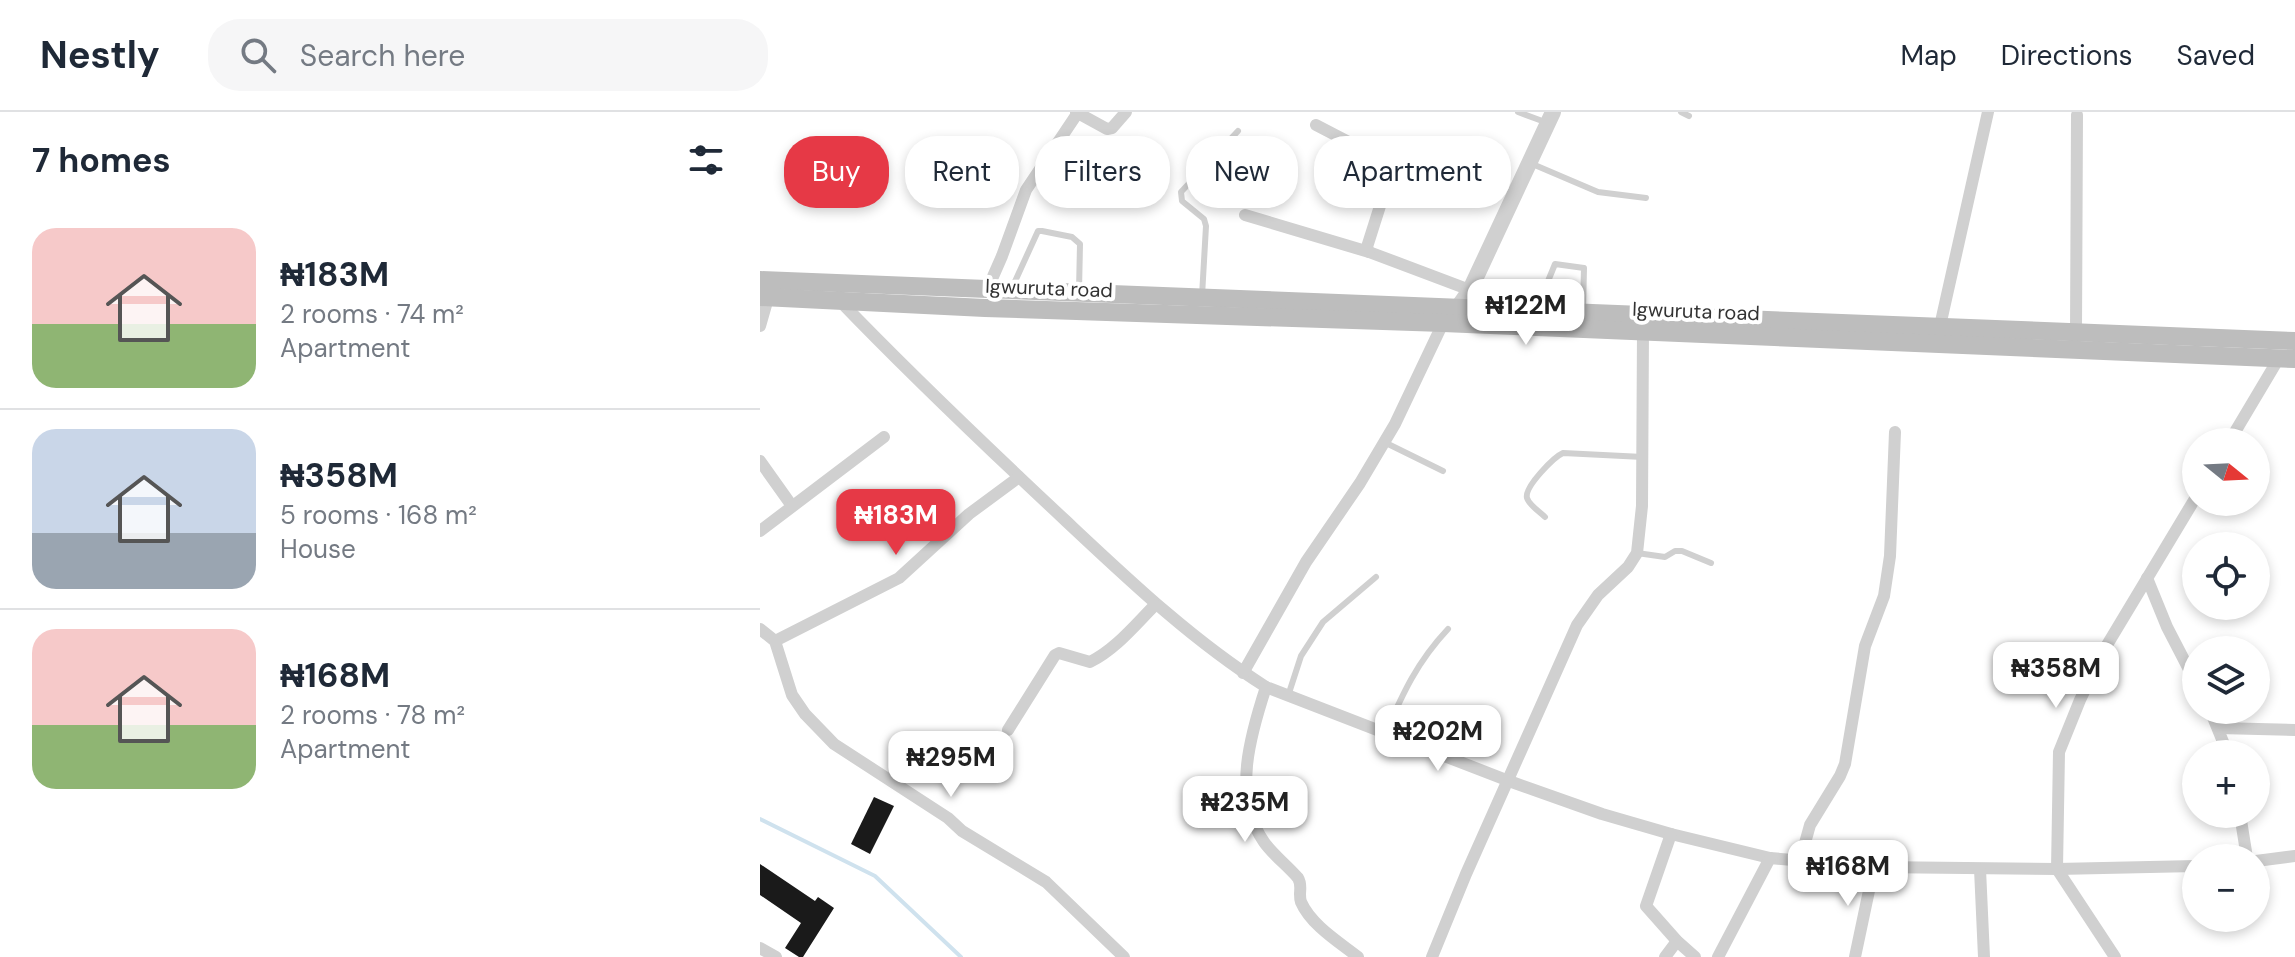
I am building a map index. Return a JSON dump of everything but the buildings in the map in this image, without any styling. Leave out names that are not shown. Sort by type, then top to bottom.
[{"type":"main road","name":"Igwuruta road","points":[[760,280],[2295,341]]},
{"type":"main road","name":"Igwuruta road","points":[[764,297],[2287,358]]},
{"type":"street","points":[[988,288],[1026,190],[1076,113],[1107,129],[1112,128],[1126,112]]},
{"type":"street","points":[[1940,326],[1988,112]]},
{"type":"street","points":[[2076,332],[2077,115]]},
{"type":"street","points":[[1243,673],[1306,562],[1384,442],[1443,323],[1460,307],[1470,290],[1551,118]]},
{"type":"street","points":[[1316,125],[1393,165],[1367,247],[1369,252]]},
{"type":"street","points":[[1245,215],[1369,252],[1470,290]]},
{"type":"street","points":[[760,326],[764,297]]},
{"type":"street","points":[[840,301],[901,364],[1155,605],[1206,647],[1266,687],[1602,814],[1770,858],[1874,867],[2057,869],[2182,866]]},
{"type":"street","points":[[1432,957],[1577,625],[1598,595],[1628,567],[1637,553],[1642,506],[1643,331]]},
{"type":"street","points":[[2239,428],[2287,358]]},
{"type":"street","points":[[1800,861],[1810,825],[1845,764],[1865,646],[1884,596],[1890,556],[1895,432]]},
{"type":"street","points":[[760,531],[884,437]]},
{"type":"street","points":[[760,461],[792,506]]},
{"type":"street","points":[[775,641],[899,578],[969,514],[1019,477]]},
{"type":"street","points":[[2115,957],[2057,869],[2059,752],[2104,650],[2185,516]]},
{"type":"street","points":[[2147,578],[2182,656]]},
{"type":"street","points":[[1008,730],[1055,655],[1059,653],[1090,662],[1118,643],[1155,605]]},
{"type":"street","points":[[760,629],[775,641],[792,695],[805,714],[834,744],[948,818],[962,831],[1046,882],[1124,957]]},
{"type":"street","points":[[1266,687],[1248,750],[1249,809],[1254,825],[1264,842],[1299,879],[1300,898],[1315,921],[1358,957]]},
{"type":"street","points":[[2217,724],[2223,740]]},
{"type":"street","points":[[2219,728],[2295,730]]},
{"type":"street","points":[[1671,834],[1646,906],[1695,957]]},
{"type":"street","points":[[2270,859],[2295,856]]},
{"type":"street","points":[[1718,957],[1770,858]]},
{"type":"street","points":[[1855,957],[1874,867]]},
{"type":"street","points":[[1980,869],[1984,957]]},
{"type":"street","points":[[1665,957],[1677,941]]},
{"type":"street","points":[[760,948],[776,957]]},
{"type":"lane","points":[[1518,112],[1551,118]]},
{"type":"lane","points":[[1681,112],[1689,116]]},
{"type":"lane","points":[[1202,296],[1206,226],[1204,219],[1182,201],[1181,192],[1238,131]]},
{"type":"lane","points":[[1530,163],[1598,192],[1646,198]]},
{"type":"lane","points":[[1012,289],[1038,231],[1072,237],[1080,244],[1079,291]]},
{"type":"lane","points":[[1536,310],[1555,264],[1584,268],[1583,311]]},
{"type":"lane","points":[[1384,442],[1443,471]]},
{"type":"lane","points":[[1545,517],[1530,503],[1528,490],[1556,456],[1563,453],[1643,457]]},
{"type":"lane","points":[[1637,553],[1665,557],[1682,551],[1711,563]]},
{"type":"lane","points":[[1288,696],[1301,656],[1323,622],[1376,577]]},
{"type":"lane","points":[[1385,734],[1426,652],[1448,629]]},
{"type":"waterway","points":[[760,819],[875,876],[961,957]]}]
